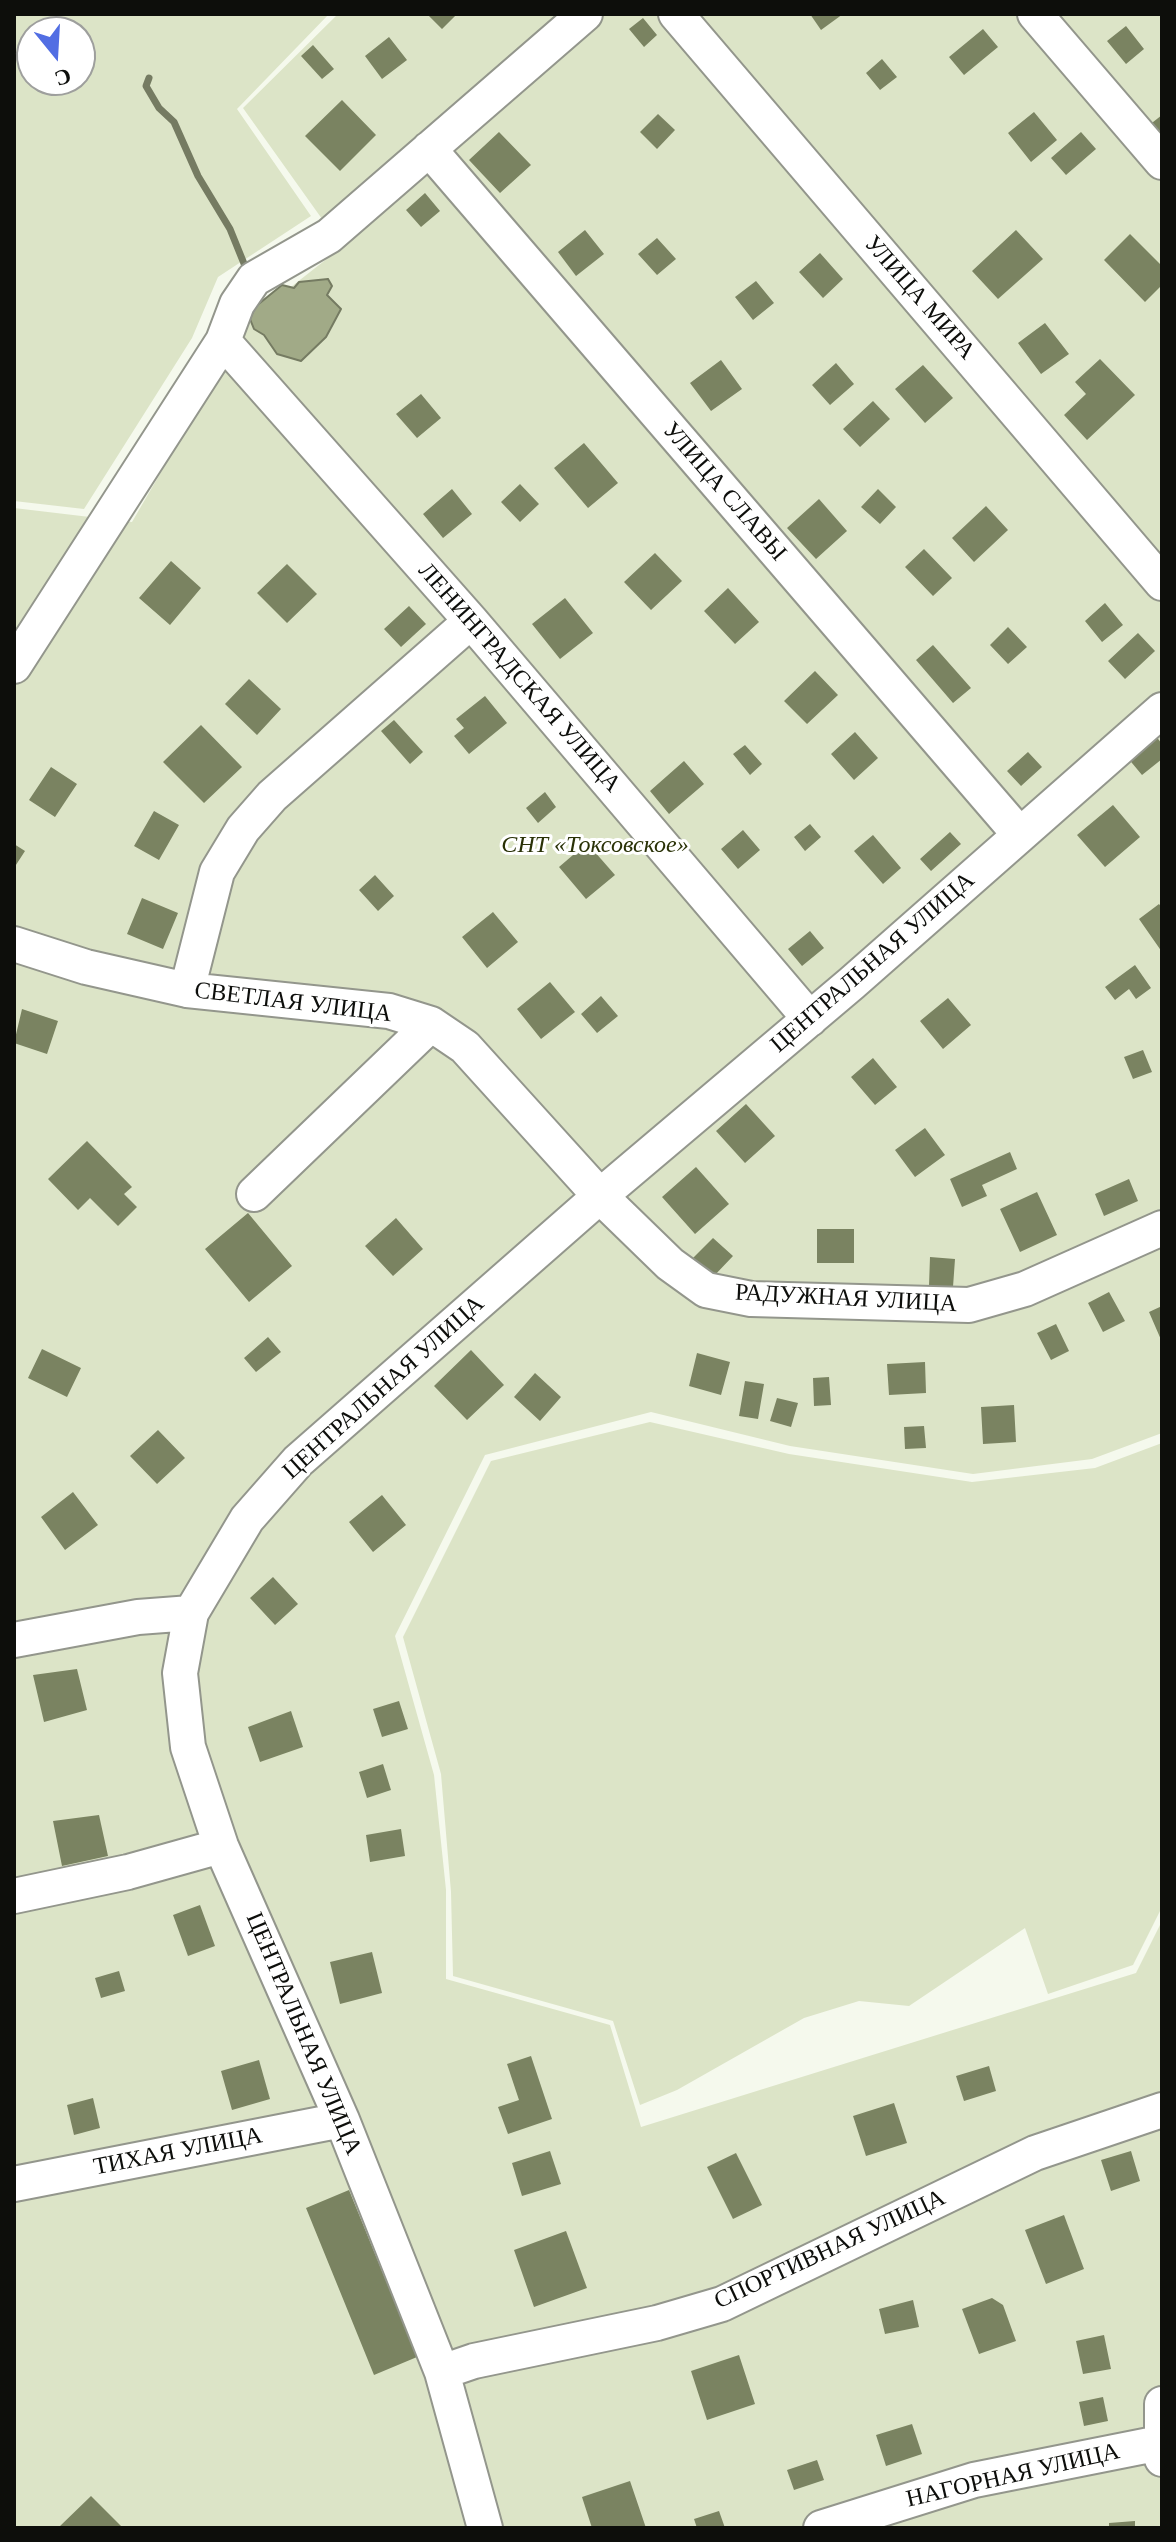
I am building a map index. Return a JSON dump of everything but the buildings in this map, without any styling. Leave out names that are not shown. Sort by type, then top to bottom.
[{"type":"street","points":[[14,666],[223,341],[237,304],[254,279],[329,236],[585,14]]},
{"type":"street","name":"УЛИЦА МИРА","points":[[676,14],[1162,583]]},
{"type":"street","points":[[1035,14],[1162,162]]},
{"type":"street","name":"УЛИЦА СЛАВЫ","points":[[429,149],[1020,835]]},
{"type":"street","name":"ЛЕНИНГРАДСКАЯ УЛИЦА","points":[[223,341],[471,621],[810,1019]]},
{"type":"street","points":[[187,990],[217,872],[243,829],[272,796],[471,621]]},
{"type":"street","name":"ЦЕНТРАЛЬНАЯ УЛИЦА","points":[[485,2528],[442,2372],[342,2120],[221,1846],[188,1747],[180,1673],[191,1613],[247,1519],[298,1461],[1162,710]]},
{"type":"street","name":"СВЕТЛАЯ УЛИЦА","points":[[14,944],[86,967],[187,990],[389,1011],[431,1024],[465,1047],[600,1196]]},
{"type":"street","points":[[254,1194],[431,1024]]},
{"type":"street","name":"РАДУЖНАЯ УЛИЦА","points":[[600,1196],[670,1264],[706,1290],[751,1299],[969,1305],[1025,1289],[1162,1228]]},
{"type":"street","points":[[14,1640],[138,1617],[191,1613]]},
{"type":"street","points":[[14,1896],[128,1872],[221,1846]]},
{"type":"street","name":"СПОРТИВНАЯ УЛИЦА","points":[[442,2372],[474,2361],[657,2323],[722,2304],[1035,2153],[1162,2110]]},
{"type":"street","name":"ТИХАЯ УЛИЦА","points":[[14,2184],[342,2120]]},
{"type":"street","points":[[1161,2451],[1162,2404]]},
{"type":"street","name":"НАГОРНАЯ УЛИЦА","points":[[821,2528],[974,2480],[1161,2451]]},
{"type":"green space","points":[[14,14],[329,14],[237,109],[311,216],[218,277],[192,338],[84,509],[14,501]]},
{"type":"green space","name":"СНТ «Токсовское»","points":[[338,14],[1162,14],[1162,1433],[1092,1459],[973,1474],[790,1446],[651,1412],[485,1455],[395,1636],[434,1775],[446,1890],[446,1979],[610,2025],[641,2127],[1136,1973],[1162,1921],[1162,2528],[14,2528],[14,508],[132,522],[250,319],[342,247],[243,108]]},
{"type":"green space","points":[[650,1422],[789,1454],[972,1482],[1095,1468],[1162,1443],[1162,1907],[1133,1965],[1048,1994],[1025,1928],[909,2006],[859,2001],[804,2018],[677,2090],[640,2105],[613,2021],[453,1976],[451,1892],[441,1774],[403,1637],[491,1461]]},
{"type":"shaded area","points":[[328,279],[332,286],[327,295],[341,309],[326,337],[301,361],[277,354],[264,335],[254,329],[250,319],[255,307],[282,285],[294,288],[299,282]]},
{"type":"waterway","points":[[149,78],[146,86],[159,108],[174,122],[198,176],[230,229],[247,271]]}]
